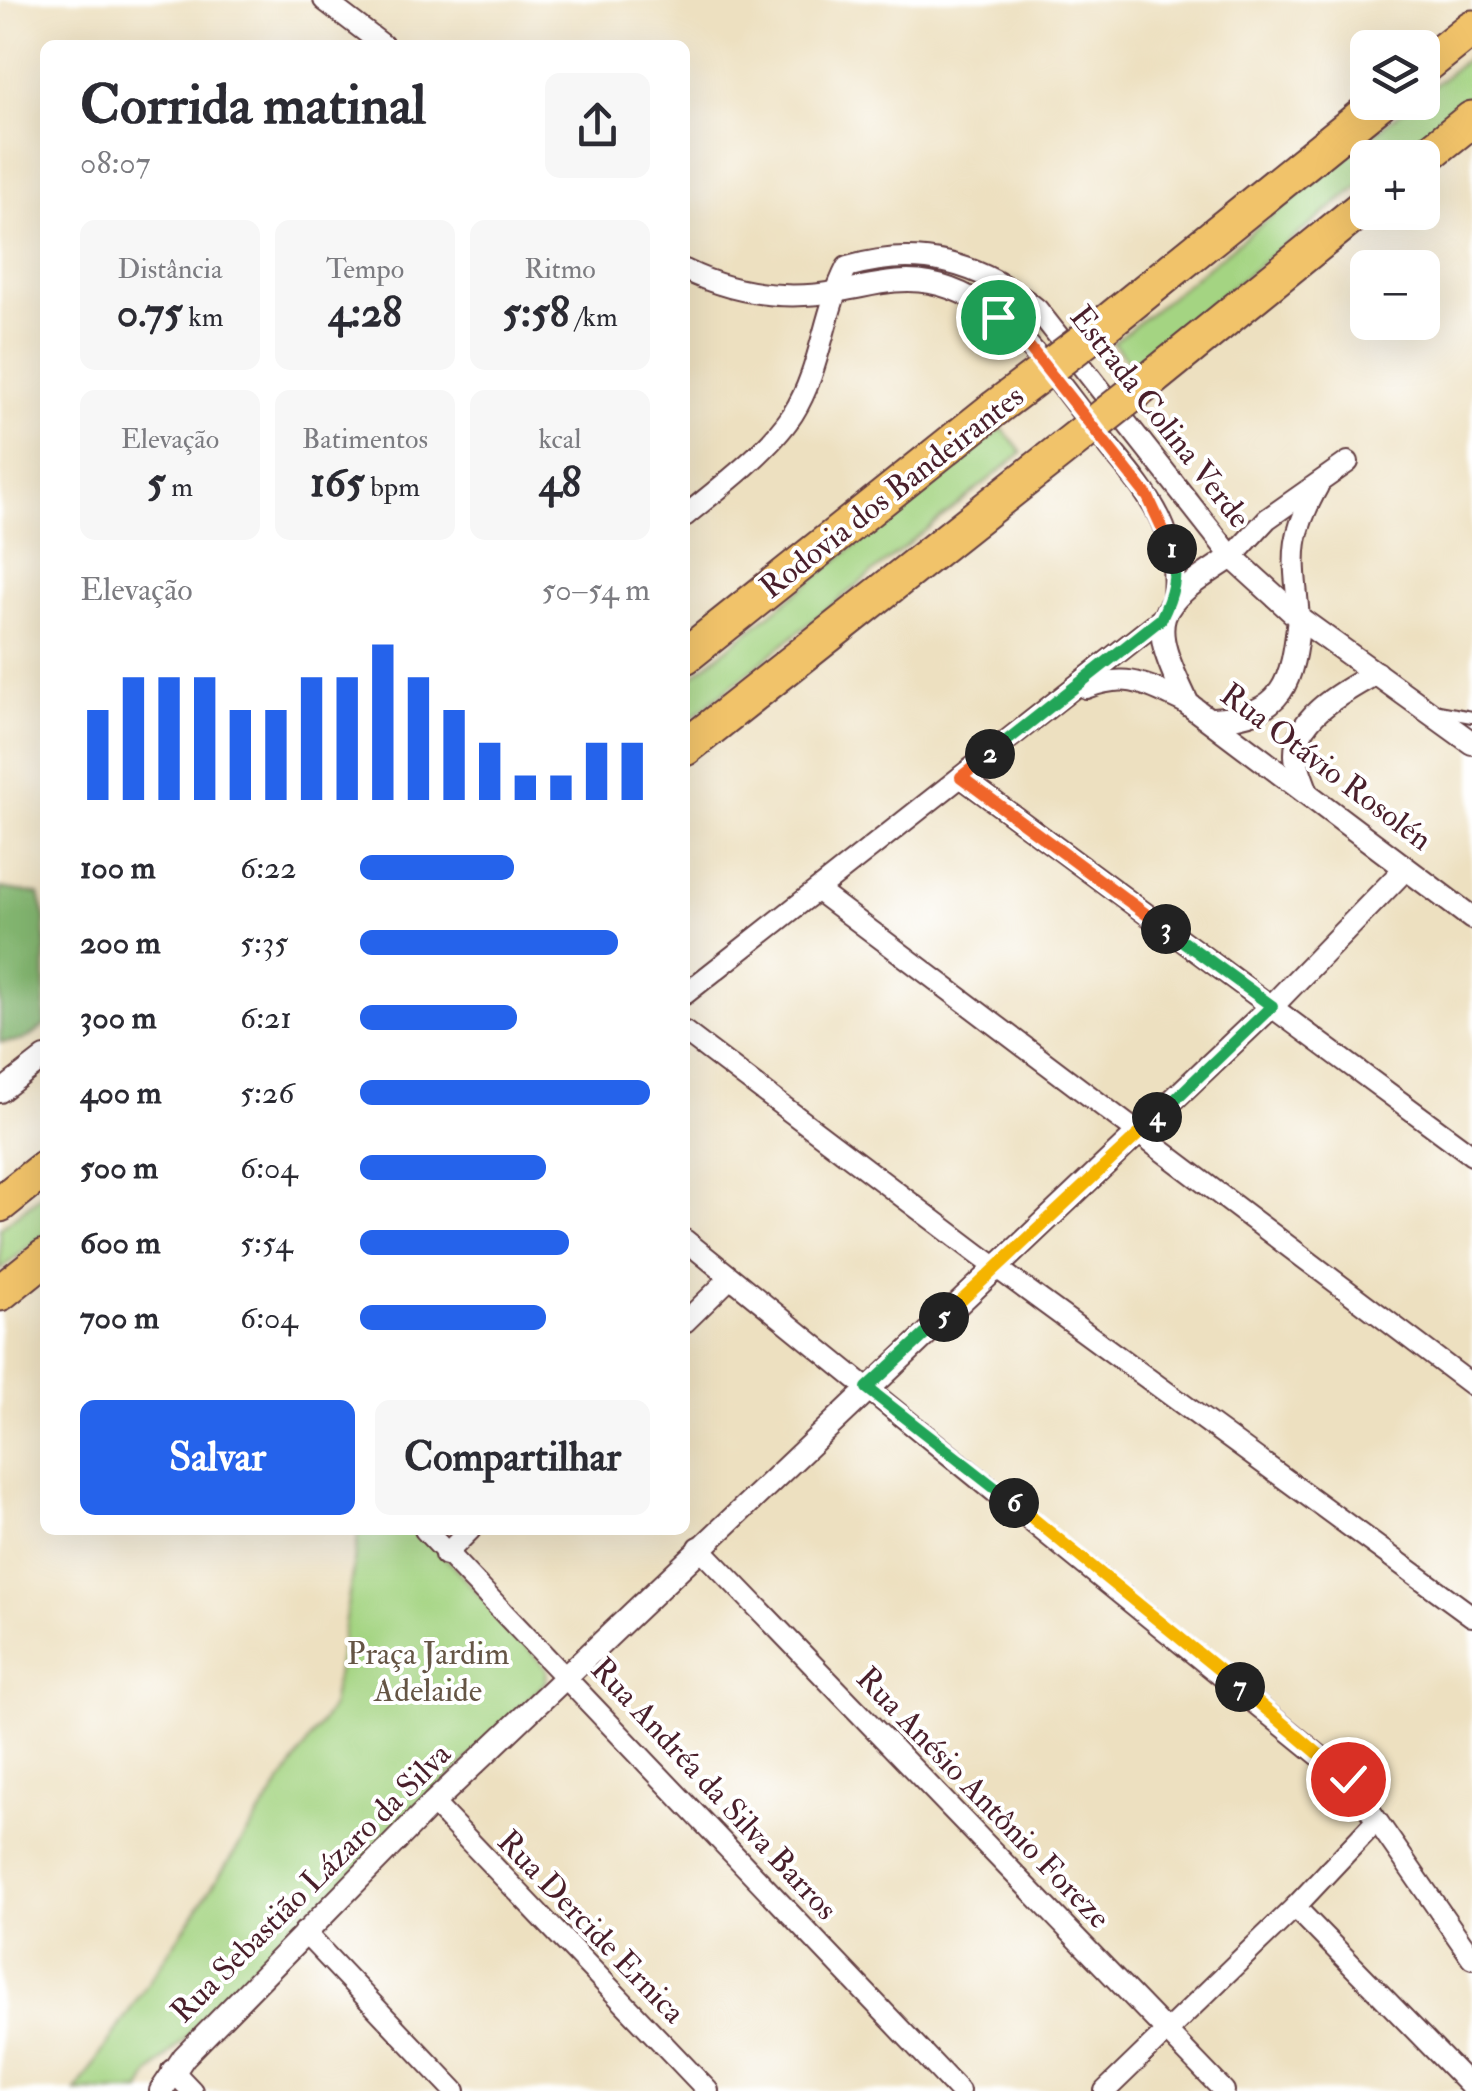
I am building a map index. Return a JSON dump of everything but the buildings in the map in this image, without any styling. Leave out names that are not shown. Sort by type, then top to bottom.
[{"type":"highway","points":[[1440,54],[1472,28]]},
{"type":"highway","points":[[1440,144],[1472,118]]},
{"type":"highway","name":"Rodovia dos Bandeirantes","points":[[690,652],[1358,120]]},
{"type":"highway","points":[[690,744],[1139,390],[1350,218]]},
{"type":"highway","points":[[0,1204],[40,1172]]},
{"type":"highway","points":[[0,1292],[40,1261]]},
{"type":"street","points":[[324,0],[377,40]]},
{"type":"street","name":"Estrada Colina Verde","points":[[834,292],[847,267],[896,256],[970,269],[1022,296],[1037,309],[1232,557]]},
{"type":"street","points":[[690,272],[752,295],[834,292],[793,414],[730,479],[690,512]]},
{"type":"street","name":"Estrada Colina Verde","points":[[834,292],[880,281],[929,282],[976,302],[1019,334],[1148,497],[1176,566],[1167,609]]},
{"type":"street","points":[[690,990],[1066,696],[1232,557],[1268,519],[1348,462]]},
{"type":"street","points":[[1213,719],[1248,717],[1280,695],[1295,654],[1299,618],[1292,552],[1298,521],[1320,484]]},
{"type":"street","points":[[1232,557],[1299,618],[1472,743]]},
{"type":"street","points":[[1167,609],[1166,661],[1188,704]]},
{"type":"street","points":[[1307,793],[1296,754],[1304,726],[1335,697],[1376,673]]},
{"type":"street","points":[[1066,696],[1112,678],[1135,680],[1188,704]]},
{"type":"street","name":"Rua Otávio Rosolén","points":[[1188,704],[1213,719],[1472,918]]},
{"type":"street","points":[[961,777],[1472,1155]]},
{"type":"street","name":"Rua Sebastião Lázaro da Silva","points":[[166,2080],[304,1932],[433,1803],[1139,1134],[1405,870]]},
{"type":"street","points":[[818,891],[1472,1384]]},
{"type":"street","points":[[690,1036],[1472,1616]]},
{"type":"street","points":[[0,1092],[40,1061]]},
{"type":"street","points":[[690,1245],[728,1280],[1277,1717],[1348,1779],[1470,1957]]},
{"type":"street","points":[[690,1317],[728,1280]]},
{"type":"street","name":"Rua Andréa da Silva Barros","points":[[429,1535],[959,2091]]},
{"type":"street","points":[[445,1554],[465,1535]]},
{"type":"street","name":"Rua Anésio Antônio Foreze","points":[[699,1548],[1224,2091]]},
{"type":"street","name":"Rua Dercide Ernica","points":[[433,1803],[708,2091]]},
{"type":"street","points":[[1105,2091],[1295,1907],[1376,1821]]},
{"type":"street","points":[[1295,1907],[1472,2088]]},
{"type":"street","points":[[304,1932],[455,2091]]},
{"type":"street","points":[[166,2080],[192,2091]]},
{"type":"lane","points":[[1423,708],[1472,716]]},
{"type":"green space","points":[[1472,55],[1472,98],[1418,140],[1366,140],[1391,120],[1440,120],[1440,80]]},
{"type":"green space","points":[[1350,153],[1350,193],[1132,366],[1113,343]]},
{"type":"green space","points":[[1002,428],[1022,453],[690,719],[690,678]]},
{"type":"green space","points":[[0,888],[39,894],[40,1029],[25,1039],[0,1042]]},
{"type":"green space","points":[[40,1196],[40,1238],[0,1270],[0,1228]]},
{"type":"green space","name":"Praça Jardim Adelaide","points":[[358,1535],[425,1535],[547,1669],[546,1682],[150,2073],[141,2091],[76,2091],[331,1708]]},
{"type":"route","points":[[998,317],[1019,334],[1148,497],[1161,520],[1176,566],[1173,599],[1161,619],[961,777],[1272,1006],[867,1388],[892,1404],[1348,1779]]}]
